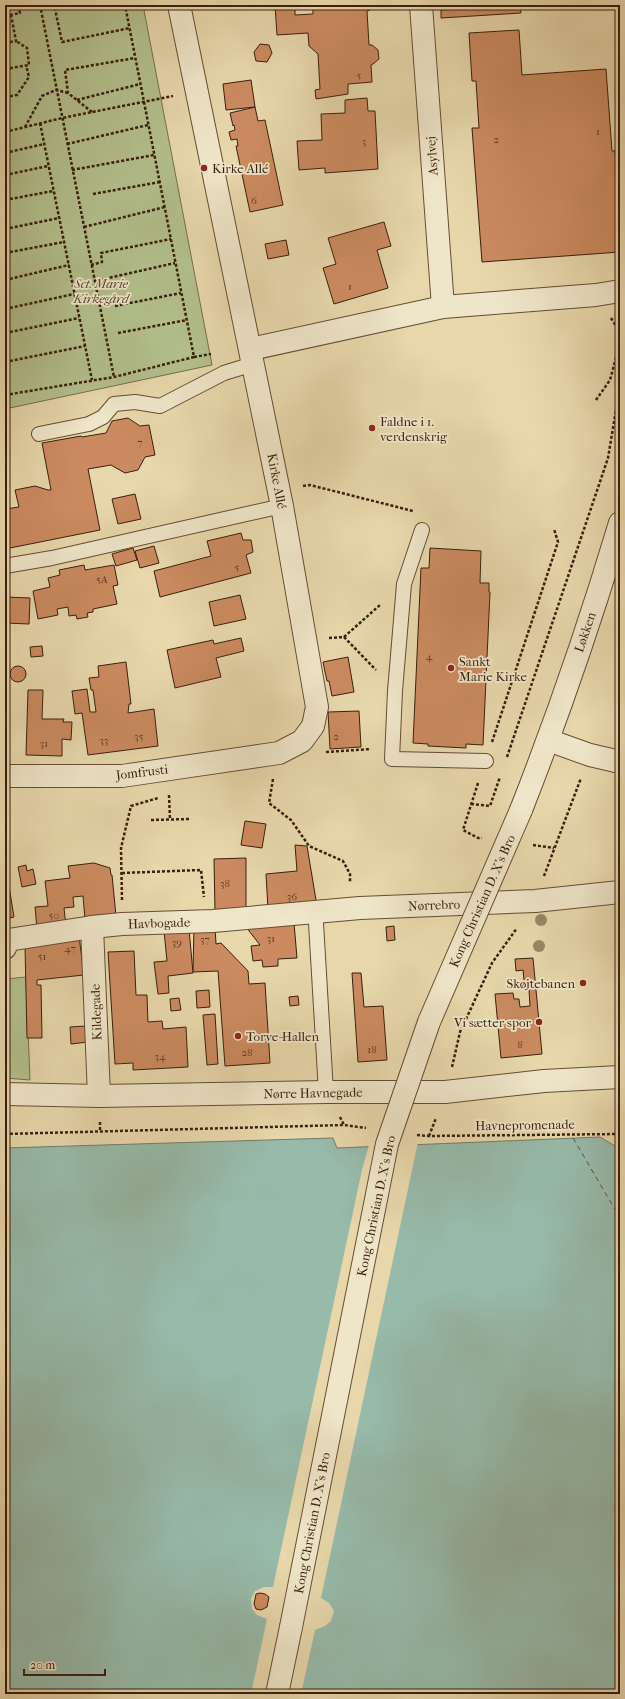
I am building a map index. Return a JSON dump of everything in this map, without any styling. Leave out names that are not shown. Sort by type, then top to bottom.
[{"type":"street","name":"Kirke Allé","points":[[179,5],[282,506],[317,707],[313,726],[302,741],[279,753]]},
{"type":"street","name":"Asylvej","points":[[421,5],[443,307]]},
{"type":"street","points":[[252,357],[443,307],[620,291]]},
{"type":"street","name":"Løkken","points":[[548,740],[608,564],[620,523]]},
{"type":"street","points":[[548,740],[590,755],[620,762]]},
{"type":"street","name":"Kong Christian D. X's Bro","points":[[277,1694],[387,1144],[429,1022],[521,810],[548,740]]},
{"type":"street","name":"Jomfrusti","points":[[5,776],[122,776],[279,753]]},
{"type":"street","name":"Nørrebro","points":[[318,917],[535,901],[620,892]]},
{"type":"street","name":"Havbogade","points":[[5,948],[8,940],[122,924],[318,917]]},
{"type":"street","name":"Kildegade","points":[[92,927],[100,1096]]},
{"type":"street","name":"Nørre Havnegade","points":[[5,1094],[100,1096],[326,1092],[445,1092],[544,1081],[620,1077]]},
{"type":"lane","points":[[39,434],[88,424],[103,417],[114,404],[135,402],[160,406],[252,357]]},
{"type":"lane","points":[[5,566],[52,558],[282,506]]},
{"type":"lane","points":[[422,530],[404,584],[395,691],[392,759],[486,761]]},
{"type":"lane","points":[[318,917],[326,1092]]},
{"type":"path","points":[[5,16],[20,13],[18,5]]},
{"type":"path","points":[[40,5],[114,376]]},
{"type":"path","points":[[76,5],[55,9],[62,42],[130,28]]},
{"type":"path","points":[[5,391],[5,395],[92,380],[194,357],[125,5]]},
{"type":"path","points":[[11,15],[16,41]]},
{"type":"path","points":[[5,43],[16,41],[27,48],[29,65],[5,69]]},
{"type":"path","points":[[68,93],[65,70],[135,58]]},
{"type":"path","points":[[5,97],[17,95],[29,78],[26,65]]},
{"type":"path","points":[[76,100],[140,84]]},
{"type":"path","points":[[25,127],[42,96],[56,90],[68,93],[92,112]]},
{"type":"path","points":[[5,132],[62,118],[144,103],[197,90]]},
{"type":"path","points":[[40,124],[92,380]]},
{"type":"path","points":[[67,144],[148,125]]},
{"type":"path","points":[[5,153],[44,144]]},
{"type":"path","points":[[72,170],[154,155]]},
{"type":"path","points":[[5,175],[48,166]]},
{"type":"path","points":[[92,194],[160,182]]},
{"type":"path","points":[[5,200],[53,191]]},
{"type":"path","points":[[84,227],[165,207]]},
{"type":"path","points":[[5,229],[59,218]]},
{"type":"path","points":[[91,265],[102,262],[101,252],[171,239]]},
{"type":"path","points":[[5,254],[64,242]]},
{"type":"path","points":[[95,281],[175,263]]},
{"type":"path","points":[[5,280],[69,265]]},
{"type":"path","points":[[115,306],[181,293]]},
{"type":"path","points":[[5,309],[74,294]]},
{"type":"path","points":[[5,333],[80,318]]},
{"type":"path","points":[[118,333],[187,320]]},
{"type":"path","points":[[596,400],[610,380],[620,343]]},
{"type":"path","points":[[5,362],[85,346]]},
{"type":"path","points":[[506,760],[608,458],[618,398],[620,369]]},
{"type":"path","points":[[310,485],[417,512]]},
{"type":"path","points":[[463,830],[558,542],[554,529]]},
{"type":"path","points":[[306,641],[344,636],[404,584]]},
{"type":"path","points":[[344,636],[395,691]]},
{"type":"path","points":[[354,749],[364,749]]},
{"type":"path","points":[[279,753],[268,803],[291,820],[309,846],[343,861],[350,874]]},
{"type":"path","points":[[471,804],[490,806],[500,775]]},
{"type":"path","points":[[445,1092],[460,1032],[492,963],[535,901],[575,793]]},
{"type":"path","points":[[169,794],[170,820]]},
{"type":"path","points":[[122,924],[121,848],[131,806]]},
{"type":"path","points":[[151,820],[190,819]]},
{"type":"path","points":[[122,872],[201,870],[206,921]]},
{"type":"path","name":"Havnepromenade","points":[[445,1092],[429,1136],[620,1134]]},
{"type":"path","points":[[5,1134],[344,1125]]},
{"type":"path","points":[[573,1138],[574,1134]]},
{"type":"green space","name":"Sct. Marie Kirkegård","points":[[5,5],[143,5],[212,365],[5,409]]},
{"type":"green space","points":[[26,977],[30,1080],[5,1078],[5,979]]},
{"type":"shaded area","points":[[600,1137],[620,1149],[620,1694],[5,1694],[5,1148],[333,1138],[337,1148]]},
{"type":"pier","points":[[418,1142],[321,1598],[329,1603],[334,1611],[331,1621],[325,1626],[315,1630],[301,1694],[251,1694],[267,1619],[257,1615],[252,1609],[251,1599],[255,1591],[264,1587],[273,1587],[362,1170],[369,1145]]},
{"type":"building","points":[[275,5],[295,5],[295,15],[313,14],[313,5],[373,5],[370,10],[367,11],[369,45],[372,45],[378,50],[379,59],[371,65],[372,82],[348,84],[348,94],[316,99],[315,90],[320,89],[318,54],[309,46],[308,33],[277,35]]},
{"type":"building","points":[[520,5],[521,13],[441,18],[441,10]]},
{"type":"building","points":[[519,30],[522,75],[606,69],[612,151],[615,151],[620,221],[620,252],[482,262],[472,128],[479,128],[476,81],[472,81],[469,33]]},
{"type":"building","points":[[260,44],[269,45],[272,53],[267,62],[256,61],[254,52]]},
{"type":"building","points":[[251,80],[255,107],[226,110],[223,84]]},
{"type":"building","points":[[367,98],[368,111],[375,111],[378,169],[325,173],[325,168],[299,170],[297,141],[322,140],[321,114],[345,113],[345,100]]},
{"type":"building","points":[[255,107],[258,121],[265,120],[283,205],[250,212],[236,146],[238,146],[237,139],[231,140],[229,132],[235,130],[230,113]]},
{"type":"building","points":[[384,222],[391,246],[377,250],[388,288],[334,304],[323,268],[336,264],[328,238]]},
{"type":"building","points":[[286,240],[289,255],[268,259],[265,244]]},
{"type":"building","points":[[128,418],[140,426],[149,425],[155,455],[145,457],[138,470],[125,473],[111,465],[88,469],[100,530],[5,549],[5,509],[19,507],[15,490],[35,486],[51,490],[42,443],[106,433],[112,421]]},
{"type":"building","points":[[135,494],[141,519],[118,524],[112,499]]},
{"type":"building","points":[[241,533],[243,540],[251,540],[253,552],[246,555],[251,573],[160,597],[154,571],[211,556],[207,541]]},
{"type":"building","points":[[154,546],[159,563],[140,568],[135,551]]},
{"type":"building","points":[[133,548],[137,560],[116,566],[112,554]]},
{"type":"building","name":"Sankt Marie Kirke","points":[[430,548],[481,551],[480,583],[489,583],[490,592],[483,745],[466,744],[466,748],[428,746],[428,744],[413,743],[421,568],[429,568]]},
{"type":"building","points":[[84,565],[85,570],[114,565],[118,585],[113,586],[117,604],[93,609],[93,612],[87,613],[88,617],[77,619],[76,615],[69,616],[68,607],[57,609],[58,615],[38,619],[33,591],[50,587],[48,578],[60,575],[59,570]]},
{"type":"building","points":[[240,595],[246,619],[214,626],[209,602]]},
{"type":"building","points":[[5,597],[30,598],[29,624],[5,623]]},
{"type":"building","points":[[241,638],[244,651],[216,658],[221,677],[175,688],[167,650],[213,640],[214,644]]},
{"type":"building","points":[[42,646],[43,656],[31,657],[30,647]]},
{"type":"building","points":[[348,657],[354,692],[332,696],[323,662]]},
{"type":"building","points":[[126,662],[131,704],[129,704],[128,713],[154,709],[158,746],[88,755],[82,713],[75,714],[72,691],[87,689],[90,712],[96,712],[93,690],[91,690],[89,678],[99,677],[98,666]]},
{"type":"building","points":[[18,666],[24,668],[26,674],[24,680],[18,682],[12,680],[10,674],[12,668]]},
{"type":"building","points":[[28,690],[43,690],[42,719],[64,719],[63,722],[72,722],[71,740],[62,739],[62,756],[26,755]]},
{"type":"building","points":[[359,711],[361,747],[330,749],[328,712]]},
{"type":"building","points":[[245,821],[266,824],[262,848],[241,845]]},
{"type":"building","points":[[295,845],[307,846],[317,906],[268,909],[266,874],[297,871]]},
{"type":"building","points":[[246,858],[246,910],[215,911],[214,859]]},
{"type":"building","points":[[94,863],[110,868],[116,916],[85,919],[83,896],[73,897],[74,907],[64,908],[66,926],[37,929],[35,907],[48,906],[45,881],[70,878],[68,866]]},
{"type":"building","points":[[26,865],[27,871],[33,869],[36,884],[22,887],[18,867]]},
{"type":"building","points":[[5,874],[7,874],[14,917],[5,919]]},
{"type":"building","points":[[294,923],[297,958],[278,959],[278,966],[263,967],[262,960],[253,961],[251,946],[260,945],[246,927]]},
{"type":"building","points":[[394,926],[395,940],[387,941],[386,927]]},
{"type":"building","points":[[194,927],[215,927],[216,944],[221,943],[248,971],[249,984],[265,983],[270,1063],[225,1066],[218,971],[193,972]]},
{"type":"building","points":[[189,929],[193,973],[168,976],[169,993],[158,994],[154,962],[167,961],[164,931]]},
{"type":"building","points":[[79,936],[84,975],[37,980],[37,985],[41,985],[42,1038],[27,1038],[25,946],[47,945],[47,940]]},
{"type":"building","points":[[134,951],[136,995],[147,995],[148,1022],[162,1021],[163,1029],[186,1027],[188,1067],[133,1070],[133,1063],[115,1064],[108,952]]},
{"type":"building","points":[[533,958],[542,1054],[501,1058],[495,994],[513,993],[514,999],[519,999],[520,1007],[530,1006],[529,990],[525,990],[523,970],[516,971],[515,959]]},
{"type":"building","points":[[352,973],[361,973],[364,1007],[383,1006],[387,1060],[358,1062]]},
{"type":"building","points":[[209,990],[210,1007],[197,1008],[196,991]]},
{"type":"building","points":[[298,996],[299,1005],[290,1006],[289,997]]},
{"type":"building","points":[[179,998],[181,1010],[171,1011],[170,999]]},
{"type":"building","points":[[215,1014],[218,1064],[207,1065],[203,1015]]},
{"type":"building","points":[[86,1026],[88,1042],[71,1044],[70,1027]]},
{"type":"building","points":[[260,1593],[269,1597],[267,1607],[261,1610],[256,1609],[254,1604],[256,1594]]},
{"type":"ferry route","points":[[573,1138],[620,1218]]},
{"type":"place","name":"Kirke Allé","points":[[204,168]]},
{"type":"place","name":"Faldne i 1. verdenskrig","points":[[372,428]]},
{"type":"place","name":"Sankt Marie Kirke","points":[[451,668]]},
{"type":"place","name":"Skøjtebanen","points":[[583,983]]},
{"type":"place","name":"Vi sætter spor","points":[[539,1022]]},
{"type":"place","name":"Torve-Hallen","points":[[238,1036]]}]
